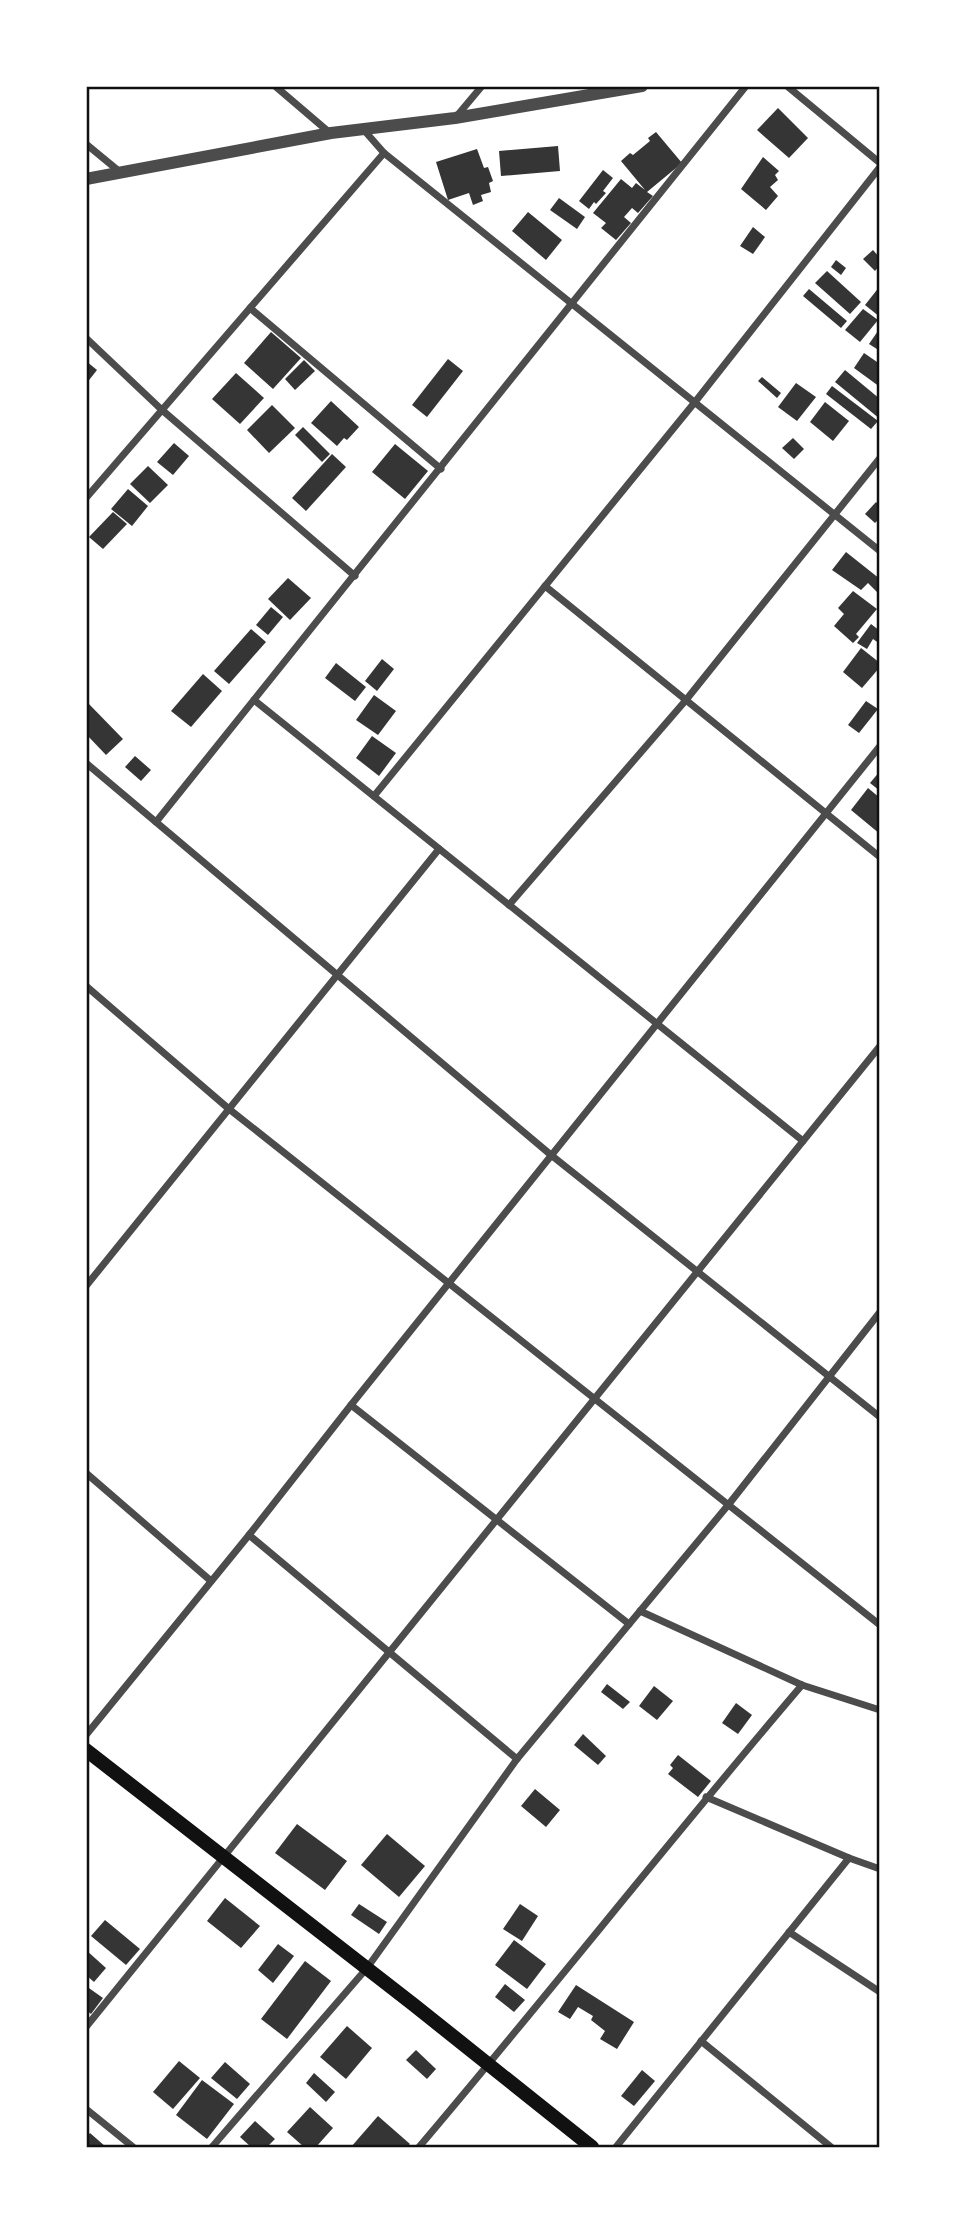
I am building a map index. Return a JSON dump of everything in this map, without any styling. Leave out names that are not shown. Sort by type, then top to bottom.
[{"type":"main road","points":[[87,1754],[367,1968],[592,2147]]},
{"type":"street","points":[[275,86],[331,133]]},
{"type":"street","points":[[455,118],[482,86]]},
{"type":"street","points":[[86,179],[331,133],[455,118],[642,86]]},
{"type":"street","points":[[156,822],[746,86]]},
{"type":"street","points":[[374,796],[695,402],[880,165],[788,86]]},
{"type":"street","points":[[362,128],[384,153],[880,551]]},
{"type":"street","points":[[86,144],[120,172]]},
{"type":"street","points":[[86,498],[384,153]]},
{"type":"street","points":[[250,308],[441,469]]},
{"type":"street","points":[[86,338],[162,410],[355,576]]},
{"type":"street","points":[[509,905],[685,700],[880,458]]},
{"type":"street","points":[[545,586],[880,857]]},
{"type":"street","points":[[254,700],[803,1141]]},
{"type":"street","points":[[86,1735],[880,746]]},
{"type":"street","points":[[86,763],[551,1155],[880,1417]]},
{"type":"street","points":[[86,1286],[439,849]]},
{"type":"street","points":[[86,986],[229,1109],[880,1623]]},
{"type":"street","points":[[86,2027],[880,1046]]},
{"type":"street","points":[[212,2147],[367,1968],[517,1759],[729,1504],[880,1312]]},
{"type":"street","points":[[351,1405],[629,1623]]},
{"type":"street","points":[[86,1473],[211,1581]]},
{"type":"street","points":[[249,1535],[517,1759]]},
{"type":"street","points":[[640,1611],[802,1685],[880,1710]]},
{"type":"street","points":[[419,2147],[489,2065],[706,1797],[802,1685]]},
{"type":"street","points":[[706,1797],[880,1869]]},
{"type":"street","points":[[616,2147],[849,1858]]},
{"type":"street","points":[[789,1933],[880,1992]]},
{"type":"street","points":[[701,2041],[831,2147]]},
{"type":"street","points":[[86,2109],[133,2147]]},
{"type":"building","points":[[778,108],[808,138],[789,158],[757,130]]},
{"type":"building","points":[[656,132],[682,163],[647,192],[653,196],[638,213],[632,208],[624,217],[631,223],[616,240],[601,228],[606,223],[593,213],[621,179],[632,188],[636,183],[645,190],[621,161],[650,141],[648,138]]},
{"type":"building","points":[[558,146],[560,171],[501,176],[499,151]]},
{"type":"building","points":[[477,149],[484,168],[488,167],[493,181],[489,183],[491,192],[481,195],[483,201],[473,205],[469,193],[448,200],[436,162]]},
{"type":"building","points":[[763,157],[779,171],[775,175],[778,180],[770,187],[778,196],[766,210],[741,189]]},
{"type":"building","points":[[603,170],[613,178],[603,191],[606,193],[589,209],[579,201]]},
{"type":"building","points":[[559,198],[585,217],[577,229],[550,210]]},
{"type":"building","points":[[528,212],[562,240],[546,260],[512,231]]},
{"type":"building","points":[[753,227],[765,237],[753,254],[740,246]]},
{"type":"building","points":[[873,250],[880,258],[880,265],[875,271],[863,259]]},
{"type":"building","points":[[836,260],[846,268],[841,275],[831,267]]},
{"type":"building","points":[[827,271],[861,302],[850,314],[815,283]]},
{"type":"building","points":[[880,286],[880,317],[865,305]]},
{"type":"building","points":[[809,289],[847,321],[841,328],[803,296]]},
{"type":"building","points":[[863,309],[878,320],[860,342],[845,330]]},
{"type":"building","points":[[880,328],[880,351],[869,344]]},
{"type":"building","points":[[271,332],[301,358],[273,389],[244,363]]},
{"type":"building","points":[[864,353],[880,364],[880,387],[854,368]]},
{"type":"building","points":[[448,359],[463,371],[427,417],[412,405]]},
{"type":"building","points":[[304,360],[315,371],[295,390],[285,379]]},
{"type":"building","points":[[86,361],[97,370],[86,384]]},
{"type":"building","points":[[845,370],[880,399],[880,419],[835,382]]},
{"type":"building","points":[[236,373],[264,398],[240,424],[212,399]]},
{"type":"building","points":[[762,377],[781,393],[777,398],[758,381]]},
{"type":"building","points":[[796,383],[816,397],[797,421],[778,407]]},
{"type":"building","points":[[832,386],[878,421],[871,429],[826,394]]},
{"type":"building","points":[[331,401],[359,427],[337,446],[311,423]]},
{"type":"building","points":[[825,402],[849,421],[833,441],[810,422]]},
{"type":"building","points":[[272,405],[295,428],[269,453],[247,430]]},
{"type":"building","points":[[303,427],[330,454],[322,462],[295,435]]},
{"type":"building","points":[[793,438],[804,449],[794,459],[782,448]]},
{"type":"building","points":[[174,443],[189,456],[173,475],[157,462]]},
{"type":"building","points":[[395,444],[428,471],[405,499],[372,472]]},
{"type":"building","points":[[332,454],[346,467],[306,511],[292,498]]},
{"type":"building","points":[[148,466],[168,485],[150,503],[130,484]]},
{"type":"building","points":[[128,489],[148,506],[132,526],[111,509]]},
{"type":"building","points":[[876,502],[880,506],[880,518],[875,523],[865,514]]},
{"type":"building","points":[[113,512],[127,524],[103,549],[89,537]]},
{"type":"building","points":[[846,552],[880,579],[879,594],[868,583],[861,590],[832,570]]},
{"type":"building","points":[[288,578],[311,598],[290,620],[268,599]]},
{"type":"building","points":[[853,591],[877,609],[856,634],[859,637],[853,643],[834,626],[844,614],[838,608]]},
{"type":"building","points":[[271,607],[283,617],[268,635],[256,625]]},
{"type":"building","points":[[871,624],[880,631],[880,644],[873,639],[867,649],[857,643]]},
{"type":"building","points":[[251,629],[266,642],[229,684],[214,671]]},
{"type":"building","points":[[861,648],[880,663],[880,667],[862,688],[843,672]]},
{"type":"building","points":[[382,659],[394,669],[377,691],[365,681]]},
{"type":"building","points":[[336,663],[366,687],[355,701],[325,678]]},
{"type":"building","points":[[203,674],[222,691],[191,727],[171,711]]},
{"type":"building","points":[[374,695],[396,711],[378,735],[356,720]]},
{"type":"building","points":[[866,701],[878,709],[859,733],[848,725]]},
{"type":"building","points":[[88,703],[123,739],[106,755],[86,734]]},
{"type":"building","points":[[372,736],[396,753],[379,776],[356,758]]},
{"type":"building","points":[[135,756],[151,770],[141,781],[125,767]]},
{"type":"building","points":[[880,771],[880,791],[870,783]]},
{"type":"building","points":[[868,788],[880,798],[880,834],[851,810]]},
{"type":"building","points":[[607,1684],[630,1702],[623,1709],[601,1692]]},
{"type":"building","points":[[654,1686],[673,1701],[657,1720],[639,1706]]},
{"type":"building","points":[[736,1703],[752,1715],[738,1734],[722,1723]]},
{"type":"building","points":[[583,1734],[606,1756],[598,1765],[574,1745]]},
{"type":"building","points":[[678,1755],[711,1781],[698,1797],[668,1774],[673,1768],[670,1765]]},
{"type":"building","points":[[535,1789],[560,1810],[546,1827],[521,1806]]},
{"type":"building","points":[[297,1824],[347,1861],[325,1890],[275,1853]]},
{"type":"building","points":[[387,1834],[425,1866],[399,1897],[361,1865]]},
{"type":"building","points":[[225,1898],[260,1926],[241,1948],[207,1921]]},
{"type":"building","points":[[359,1904],[387,1922],[379,1934],[351,1915]]},
{"type":"building","points":[[520,1904],[538,1916],[522,1941],[503,1929]]},
{"type":"building","points":[[105,1920],[140,1949],[126,1965],[91,1936]]},
{"type":"building","points":[[514,1940],[546,1964],[527,1989],[495,1965]]},
{"type":"building","points":[[278,1944],[294,1956],[273,1983],[258,1970]]},
{"type":"building","points":[[86,1950],[106,1968],[94,1982],[86,1975]]},
{"type":"building","points":[[305,1961],[331,1981],[287,2039],[261,2019]]},
{"type":"building","points":[[505,1984],[525,2000],[514,2012],[495,1997]]},
{"type":"building","points":[[576,1985],[634,2022],[617,2049],[600,2039],[605,2031],[591,2020],[593,2016],[578,2007],[570,2019],[558,2012]]},
{"type":"building","points":[[86,1986],[103,1998],[91,2014],[86,2010]]},
{"type":"building","points":[[347,2026],[372,2048],[346,2079],[320,2057]]},
{"type":"building","points":[[416,2050],[436,2069],[427,2079],[406,2060]]},
{"type":"building","points":[[179,2061],[200,2078],[173,2109],[153,2092]]},
{"type":"building","points":[[225,2062],[250,2084],[237,2099],[211,2078]]},
{"type":"building","points":[[642,2070],[655,2081],[634,2106],[621,2096]]},
{"type":"building","points":[[314,2073],[335,2092],[326,2102],[306,2083]]},
{"type":"building","points":[[202,2080],[234,2104],[207,2139],[176,2115]]},
{"type":"building","points":[[310,2107],[333,2128],[316,2147],[304,2147],[287,2132]]},
{"type":"building","points":[[378,2116],[410,2144],[407,2147],[351,2147]]},
{"type":"building","points":[[255,2121],[275,2139],[267,2147],[251,2147],[240,2137]]},
{"type":"building","points":[[90,2133],[106,2147],[86,2147],[86,2138]]}]
